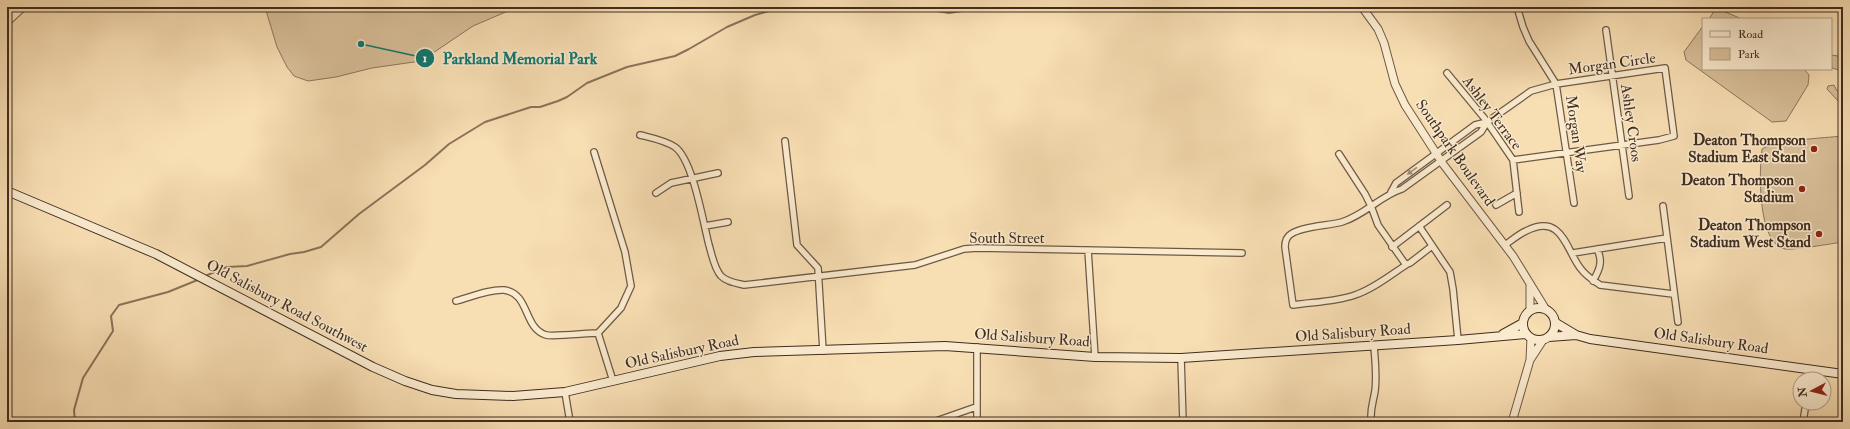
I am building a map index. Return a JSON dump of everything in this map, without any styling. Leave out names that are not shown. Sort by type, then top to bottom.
[{"type":"main road","name":"Old Salisbury Road Southwest","points":[[7,191],[156,254],[373,367],[405,381],[432,390],[456,394],[506,396],[565,392]]},
{"type":"main road","points":[[1529,336],[1523,323],[1526,314],[1530,310],[1540,307],[1545,308]]},
{"type":"main road","name":"Old Salisbury Road","points":[[1545,308],[1553,314],[1556,323],[1576,335],[1590,339],[1843,374]]},
{"type":"main road","name":"Old Salisbury Road","points":[[1500,336],[1523,323]]},
{"type":"main road","points":[[1546,338],[1553,333],[1556,323]]},
{"type":"main road","name":"Old Salisbury Road","points":[[565,392],[720,356],[754,352],[945,346],[977,347],[1095,357],[1181,358],[1374,346],[1500,336],[1529,336],[1546,338],[1576,335]]},
{"type":"street","points":[[7,22],[23,7]]},
{"type":"street","name":"Southpark Boulevard","points":[[1362,7],[1378,29],[1384,43],[1395,84],[1405,105],[1436,154],[1505,244],[1545,308]]},
{"type":"street","name":"Morgan Way","points":[[1517,7],[1529,41],[1556,84],[1574,203]]},
{"type":"street","name":"Ashley Croos","points":[[1606,30],[1629,196]]},
{"type":"street","name":"Morgan Circle","points":[[1391,192],[1396,183],[1462,134],[1475,125],[1487,122],[1531,91],[1556,84],[1665,68],[1674,136],[1622,145],[1513,160]]},
{"type":"street","name":"Ashley Terrace","points":[[1447,73],[1487,122],[1513,160],[1519,212]]},
{"type":"street","name":"Morgan Circle","points":[[1405,265],[1377,284],[1356,295],[1339,299],[1293,305],[1285,247],[1286,241],[1289,235],[1299,231],[1346,220],[1360,215],[1391,192],[1402,189],[1481,132],[1487,122]]},
{"type":"street","points":[[1462,134],[1468,141]]},
{"type":"street","points":[[640,135],[660,140],[675,147],[686,162],[692,177],[705,226],[728,222]]},
{"type":"street","points":[[785,141],[797,245],[818,268],[820,277],[819,294],[823,351]]},
{"type":"street","points":[[456,301],[495,291],[505,290],[520,298],[535,328],[546,335],[598,332],[621,308],[631,286],[625,252],[594,152]]},
{"type":"street","points":[[1339,154],[1371,206],[1378,225],[1405,265],[1410,263],[1432,246]]},
{"type":"street","points":[[656,193],[671,183],[692,177],[718,173]]},
{"type":"street","points":[[1496,204],[1517,192]]},
{"type":"street","points":[[1392,247],[1447,205]]},
{"type":"street","points":[[1663,206],[1673,294],[1678,322]]},
{"type":"street","name":"South Street","points":[[705,226],[714,262],[721,276],[729,281],[744,285],[915,265],[970,249],[1242,253]]},
{"type":"street","points":[[1419,226],[1450,272],[1458,340]]},
{"type":"street","points":[[1505,244],[1525,231],[1541,227],[1556,230],[1568,244],[1580,268],[1593,281],[1600,285],[1673,294]]},
{"type":"street","points":[[1573,253],[1667,238]]},
{"type":"street","points":[[1593,281],[1601,264],[1600,255],[1596,249]]},
{"type":"street","points":[[1088,250],[1095,357]]},
{"type":"street","points":[[1530,286],[1530,310]]},
{"type":"street","points":[[598,332],[613,381]]},
{"type":"street","points":[[1512,422],[1530,360],[1529,336]]},
{"type":"street","points":[[1530,360],[1546,338]]},
{"type":"street","points":[[1371,422],[1371,403],[1375,391],[1376,378],[1374,346]]},
{"type":"street","points":[[977,347],[977,422]]},
{"type":"street","points":[[1181,358],[1183,422]]},
{"type":"street","points":[[565,392],[570,422]]},
{"type":"street","points":[[933,422],[976,407]]},
{"type":"street","points":[[1804,422],[1805,411]]},
{"type":"green space","points":[[265,7],[510,7],[508,11],[473,26],[421,61],[372,68],[336,77],[308,81],[294,76],[287,67],[277,47]]},
{"type":"green space","points":[[1716,8],[1740,18],[1710,18]]},
{"type":"green space","points":[[1702,27],[1702,70],[1805,70],[1809,75],[1808,85],[1786,121],[1772,122],[1686,60],[1684,52]]},
{"type":"green space","points":[[1832,55],[1838,56],[1841,68],[1839,70],[1832,68]]},
{"type":"green space","points":[[1834,85],[1837,91],[1843,91],[1843,102],[1839,102],[1827,89],[1828,86]]},
{"type":"green space","name":"Deaton Thompson Stadium","points":[[1843,136],[1843,242],[1790,249],[1785,249],[1776,244],[1769,234],[1762,205],[1760,173],[1762,149],[1778,143],[1789,141]]},
{"type":"waterway","points":[[205,276],[227,267],[247,266],[321,247],[359,214],[425,165],[449,144],[485,122],[531,107],[540,107],[558,101],[567,97],[587,83],[627,67],[675,56],[727,27],[755,15],[783,7]]},
{"type":"waterway","points":[[913,7],[949,13],[988,7]]},
{"type":"waterway","points":[[75,422],[74,410],[83,378],[113,331],[111,316],[119,305],[168,292],[200,279]]},
{"type":"place","name":"Parkland Memorial Park","points":[[361,44]]},
{"type":"place","name":"Deaton Thompson Stadium East Stand","points":[[1814,149]]},
{"type":"place","name":"Deaton Thompson Stadium","points":[[1802,189]]},
{"type":"place","name":"Deaton Thompson Stadium West Stand","points":[[1819,234]]}]
